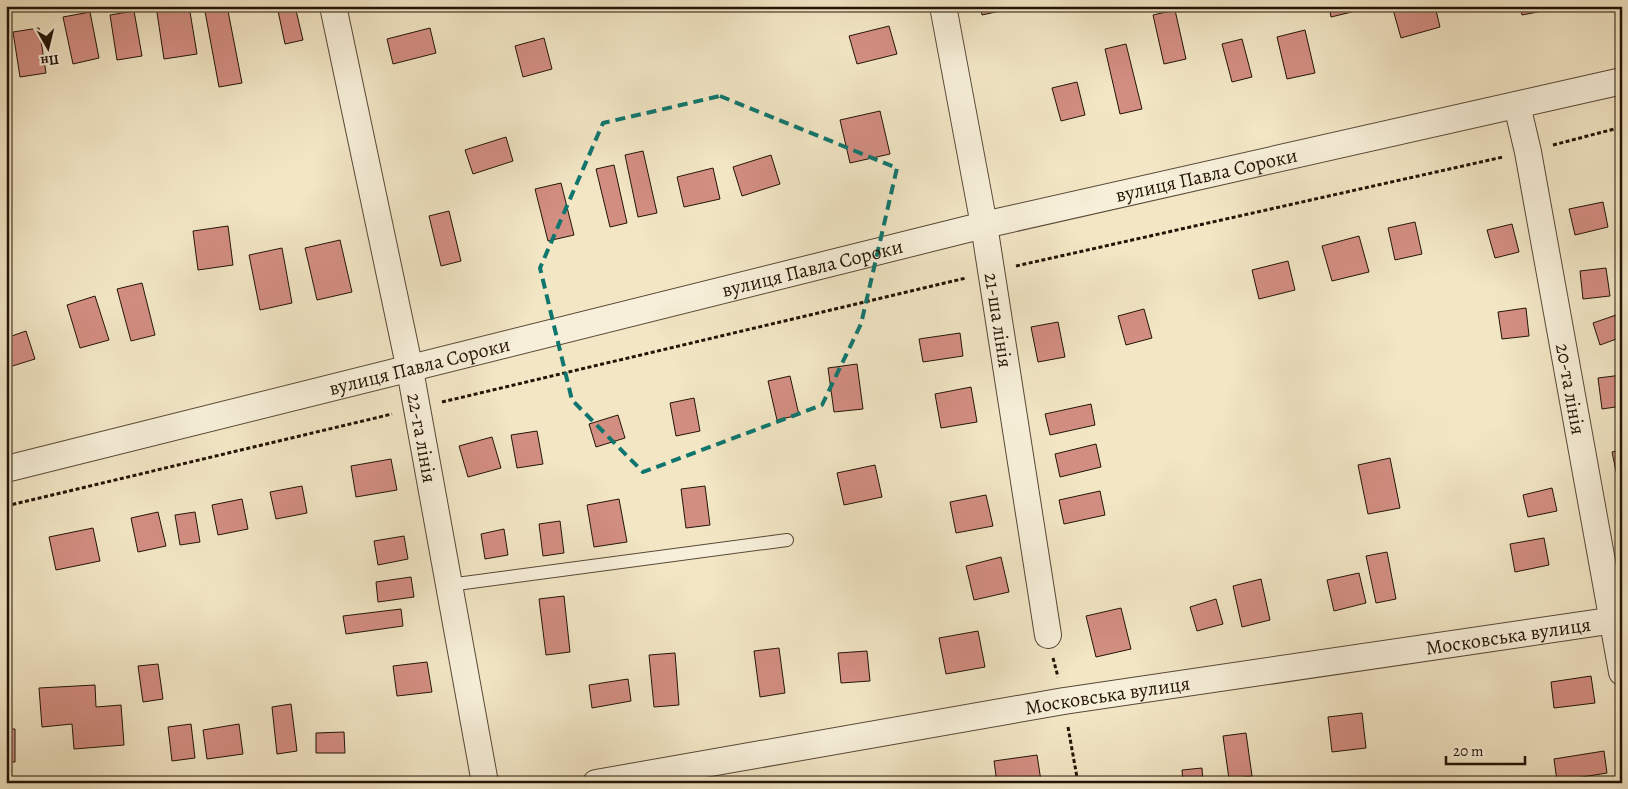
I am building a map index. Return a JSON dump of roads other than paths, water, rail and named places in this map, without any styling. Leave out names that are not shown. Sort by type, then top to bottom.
[{"type":"street","name":"22-га лінія","points":[[333,6],[410,370],[485,783]]},
{"type":"street","name":"21-ша лінія","points":[[943,6],[984,224],[1048,635]]},
{"type":"street","name":"вулиця Павла Сороки","points":[[6,469],[410,370],[984,224],[1622,81]]},
{"type":"street","name":"20-та лінія","points":[[1517,105],[1528,152],[1617,619],[1622,672]]},
{"type":"street","name":"Московська вулиця","points":[[596,783],[1064,701],[1617,619]]},
{"type":"lane","points":[[449,585],[787,540]]}]
